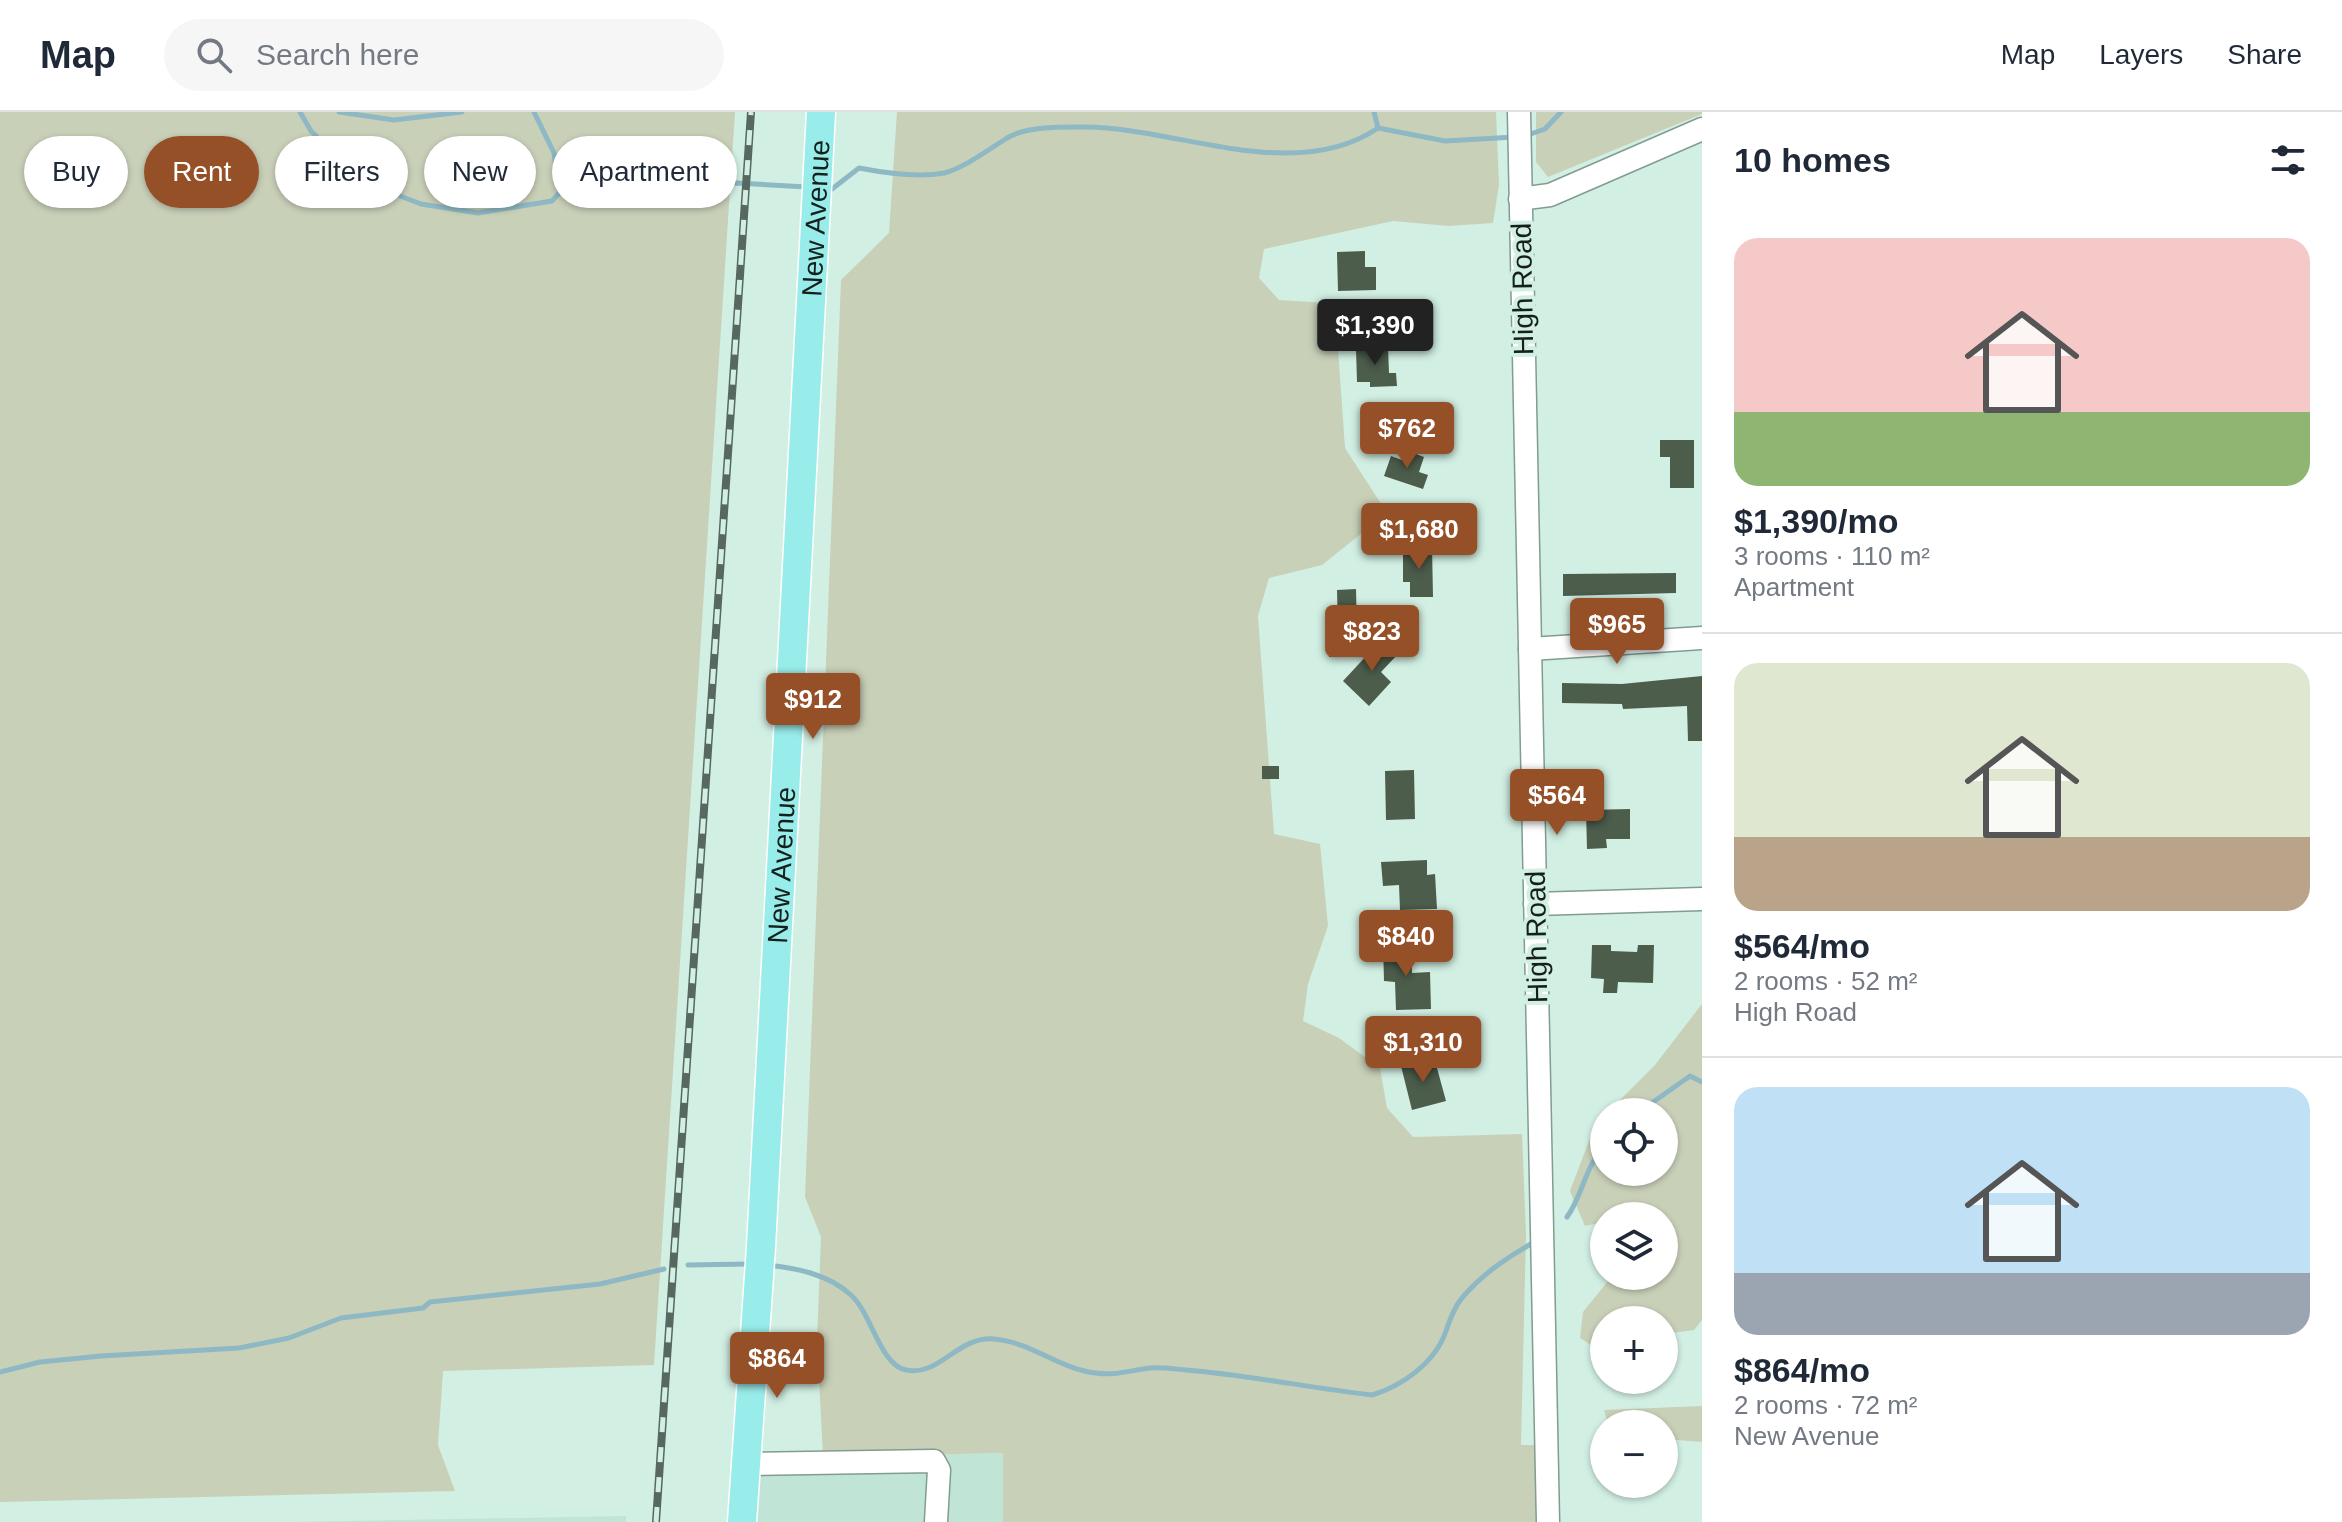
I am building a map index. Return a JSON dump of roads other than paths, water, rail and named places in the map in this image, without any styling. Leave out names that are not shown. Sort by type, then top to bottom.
[{"type":"main road","name":"New Avenue","points":[[742,1522],[760,1264],[821,112]]},
{"type":"street","name":"High Road","points":[[1519,112],[1548,1522]]},
{"type":"street","points":[[1520,199],[1550,195],[1702,129]]},
{"type":"street","points":[[1530,649],[1702,638]]},
{"type":"street","points":[[1535,904],[1702,899]]},
{"type":"street","points":[[746,1464],[934,1461],[939,1470],[936,1522]]},
{"type":"waterway","points":[[300,112],[311,131],[361,181],[421,204],[478,213],[552,201],[560,192],[737,183],[807,187]]},
{"type":"waterway","points":[[339,112],[394,120],[462,112]]},
{"type":"waterway","points":[[534,112],[552,149]]},
{"type":"waterway","points":[[1374,112],[1378,128]]},
{"type":"waterway","points":[[1525,136],[1545,129],[1561,112]]},
{"type":"waterway","points":[[825,188],[832,189],[859,168],[912,175],[952,171],[1015,134],[1045,128],[1120,129],[1272,153],[1310,152],[1345,144],[1378,128]]},
{"type":"waterway","points":[[1378,128],[1445,141],[1515,137]]},
{"type":"waterway","points":[[1659,1098],[1690,1076],[1702,1082]]},
{"type":"waterway","points":[[1567,1217],[1590,1168]]},
{"type":"waterway","points":[[767,1265],[811,1273],[842,1288],[858,1303],[889,1359],[906,1370],[929,1368],[969,1344],[994,1339],[1020,1345],[1083,1371],[1096,1373],[1168,1368],[1372,1395],[1395,1386],[1426,1363],[1441,1343],[1457,1305],[1470,1289],[1496,1266],[1536,1241]]},
{"type":"waterway","points":[[688,1265],[749,1264]]},
{"type":"waterway","points":[[0,1372],[40,1362],[239,1348],[289,1338],[341,1318],[423,1308],[430,1302],[600,1284],[664,1269]]},
{"type":"railway","points":[[656,1522],[751,112]]}]
